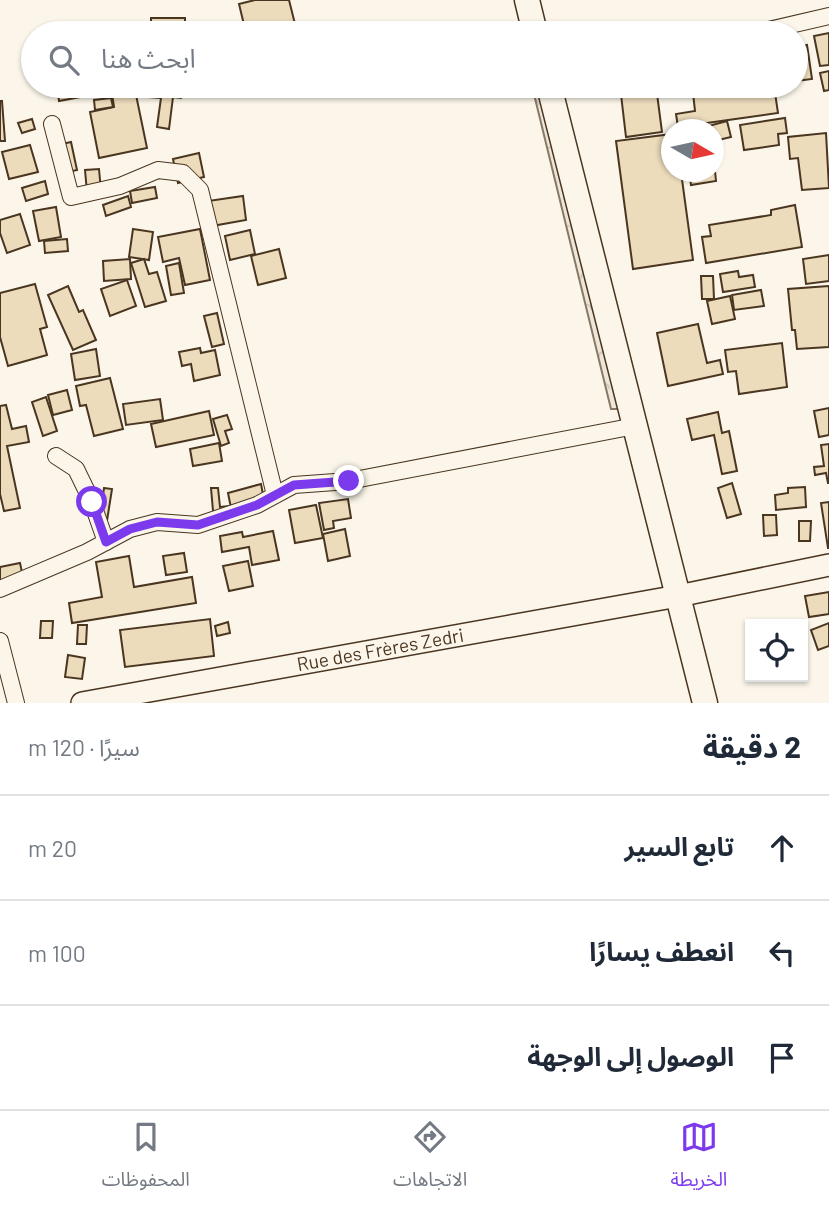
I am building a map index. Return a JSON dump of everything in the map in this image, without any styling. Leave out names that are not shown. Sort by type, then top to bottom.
[{"type":"main road","points":[[527,0],[532,21]]},
{"type":"main road","points":[[552,98],[705,703]]},
{"type":"main road","name":"Rue des Frères Zedri","points":[[82,703],[678,596],[829,565]]},
{"type":"street","points":[[808,21],[829,16]]},
{"type":"street","points":[[52,124],[71,197],[120,186],[158,170],[183,173],[200,190],[275,495]]},
{"type":"street","points":[[0,589],[130,529],[157,522],[198,525],[257,505],[294,485],[349,481],[635,426]]},
{"type":"street","points":[[56,456],[76,469],[92,502],[106,542]]},
{"type":"street","points":[[0,641],[16,703]]},
{"type":"green space","points":[[535,98],[546,98],[627,409],[611,409]]},
{"type":"building","points":[[255,0],[289,0],[294,21],[243,21],[239,4]]},
{"type":"building","points":[[151,18],[185,18],[185,21],[151,21]]},
{"type":"building","points":[[829,33],[829,65],[820,66],[814,36]]},
{"type":"building","points":[[808,52],[812,79],[808,80]]},
{"type":"building","points":[[829,71],[829,90],[824,91],[820,73]]},
{"type":"building","points":[[111,98],[113,107],[95,110],[94,100]]},
{"type":"building","points":[[113,98],[137,98],[147,148],[99,158],[90,112],[114,107]]},
{"type":"building","points":[[161,98],[173,98],[169,129],[157,127]]},
{"type":"building","points":[[621,98],[658,98],[661,132],[626,137]]},
{"type":"building","points":[[694,98],[776,98],[778,113],[724,121],[677,119],[676,114],[695,111]]},
{"type":"building","points":[[2,101],[5,141],[0,141]]},
{"type":"building","points":[[785,118],[787,133],[778,134],[779,145],[744,150],[740,125]]},
{"type":"building","points":[[32,119],[35,129],[22,133],[18,123]]},
{"type":"building","points":[[727,121],[731,137],[724,139],[724,122]]},
{"type":"building","points":[[826,133],[829,188],[802,190],[798,158],[790,159],[788,137]]},
{"type":"building","points":[[661,135],[661,182],[682,182],[693,260],[633,269],[616,141]]},
{"type":"building","points":[[71,142],[77,170],[59,174],[53,146]]},
{"type":"building","points":[[30,145],[38,172],[9,179],[2,152]]},
{"type":"building","points":[[199,153],[204,177],[178,183],[173,159]]},
{"type":"building","points":[[99,169],[101,191],[87,192],[85,170]]},
{"type":"building","points":[[45,181],[48,194],[26,201],[22,188]]},
{"type":"building","points":[[155,187],[157,198],[132,203],[130,191]]},
{"type":"building","points":[[128,196],[131,207],[106,216],[103,205]]},
{"type":"building","points":[[243,196],[246,220],[212,226],[208,201]]},
{"type":"building","points":[[795,205],[802,247],[706,263],[702,237],[711,236],[709,225],[771,215],[771,210]]},
{"type":"building","points":[[56,207],[61,237],[39,241],[33,211]]},
{"type":"building","points":[[20,214],[30,245],[7,253],[0,233],[0,220]]},
{"type":"building","points":[[133,229],[153,232],[149,260],[129,257]]},
{"type":"building","points":[[200,229],[210,280],[185,285],[179,258],[163,262],[158,237]]},
{"type":"building","points":[[250,230],[255,254],[230,260],[225,236]]},
{"type":"building","points":[[67,239],[68,251],[45,253],[44,241]]},
{"type":"building","points":[[279,249],[286,278],[258,285],[251,256]]},
{"type":"building","points":[[829,255],[829,281],[806,284],[803,259]]},
{"type":"building","points":[[130,259],[131,279],[104,281],[103,261]]},
{"type":"building","points":[[144,259],[149,274],[157,272],[166,301],[145,307],[131,263]]},
{"type":"building","points":[[179,263],[184,293],[171,295],[166,266]]},
{"type":"building","points":[[738,271],[739,277],[753,275],[755,287],[723,292],[720,274]]},
{"type":"building","points":[[701,276],[713,276],[714,299],[702,299]]},
{"type":"building","points":[[127,280],[136,306],[110,316],[101,289]]},
{"type":"building","points":[[35,284],[47,327],[40,329],[47,355],[8,366],[0,337],[0,293]]},
{"type":"building","points":[[68,286],[79,312],[83,310],[96,340],[73,350],[48,295]]},
{"type":"building","points":[[829,286],[829,347],[797,349],[795,330],[792,330],[788,289]]},
{"type":"building","points":[[761,290],[764,306],[734,310],[732,295]]},
{"type":"building","points":[[730,296],[735,319],[712,324],[707,301]]},
{"type":"building","points":[[217,313],[224,344],[212,347],[204,316]]},
{"type":"building","points":[[698,324],[707,363],[720,360],[723,374],[668,386],[657,333]]},
{"type":"building","points":[[782,343],[787,387],[739,394],[736,371],[728,372],[725,350]]},
{"type":"building","points":[[200,348],[201,353],[215,350],[220,375],[194,381],[191,364],[182,366],[179,352]]},
{"type":"building","points":[[96,349],[100,376],[75,380],[71,354]]},
{"type":"building","points":[[110,378],[123,429],[94,436],[86,405],[80,406],[76,386]]},
{"type":"building","points":[[67,390],[72,410],[53,415],[48,395]]},
{"type":"building","points":[[46,397],[57,431],[43,436],[32,402]]},
{"type":"building","points":[[160,399],[163,420],[126,425],[123,404]]},
{"type":"building","points":[[6,405],[12,429],[26,426],[29,442],[7,446],[20,508],[4,511],[0,494],[0,406]]},
{"type":"building","points":[[829,408],[829,435],[819,437],[814,411]]},
{"type":"building","points":[[209,411],[214,435],[156,447],[151,424]]},
{"type":"building","points":[[718,412],[722,433],[729,431],[737,471],[722,474],[714,435],[692,440],[687,419]]},
{"type":"building","points":[[227,415],[232,429],[225,431],[229,443],[221,446],[213,419]]},
{"type":"building","points":[[219,443],[222,461],[193,466],[190,449]]},
{"type":"building","points":[[829,444],[828,483],[826,473],[815,475],[814,467],[824,466],[821,445]]},
{"type":"building","points":[[732,483],[741,514],[727,518],[718,488]]},
{"type":"building","points":[[261,484],[265,505],[232,513],[228,493]]},
{"type":"building","points":[[805,487],[806,507],[776,510],[775,495],[788,493],[788,488]]},
{"type":"building","points":[[104,488],[112,489],[106,527],[99,503],[102,503]]},
{"type":"building","points":[[211,488],[218,488],[220,507],[229,506],[230,520],[214,522]]},
{"type":"building","points":[[348,499],[351,518],[333,521],[334,528],[324,530],[319,503]]},
{"type":"building","points":[[829,502],[829,548],[828,548],[821,503]]},
{"type":"building","points":[[316,505],[323,538],[295,543],[289,510]]},
{"type":"building","points":[[763,515],[776,515],[777,535],[764,536]]},
{"type":"building","points":[[799,521],[811,521],[810,541],[799,541]]},
{"type":"building","points":[[345,529],[350,556],[328,561],[323,534]]},
{"type":"building","points":[[273,531],[279,560],[252,565],[249,547],[222,552],[220,536],[242,532],[243,537]]},
{"type":"building","points":[[184,553],[187,572],[166,575],[163,556]]},
{"type":"building","points":[[129,556],[134,587],[192,577],[196,603],[72,623],[69,603],[102,597],[96,562]]},
{"type":"building","points":[[248,561],[253,586],[229,591],[223,566]]},
{"type":"building","points":[[20,563],[23,577],[0,582],[0,567]]},
{"type":"building","points":[[829,592],[829,614],[809,617],[805,596]]},
{"type":"building","points":[[210,619],[214,656],[125,667],[120,630]]},
{"type":"building","points":[[41,621],[53,621],[52,638],[40,638]]},
{"type":"building","points":[[228,622],[230,633],[217,636],[215,626]]},
{"type":"building","points":[[829,623],[829,646],[818,650],[811,630]]},
{"type":"building","points":[[78,625],[87,625],[86,644],[77,644]]},
{"type":"building","points":[[68,655],[85,658],[82,679],[65,677]]},
{"type":"route","points":[[92,502],[106,542],[130,529],[157,522],[198,525],[257,505],[294,485],[349,481]]}]
